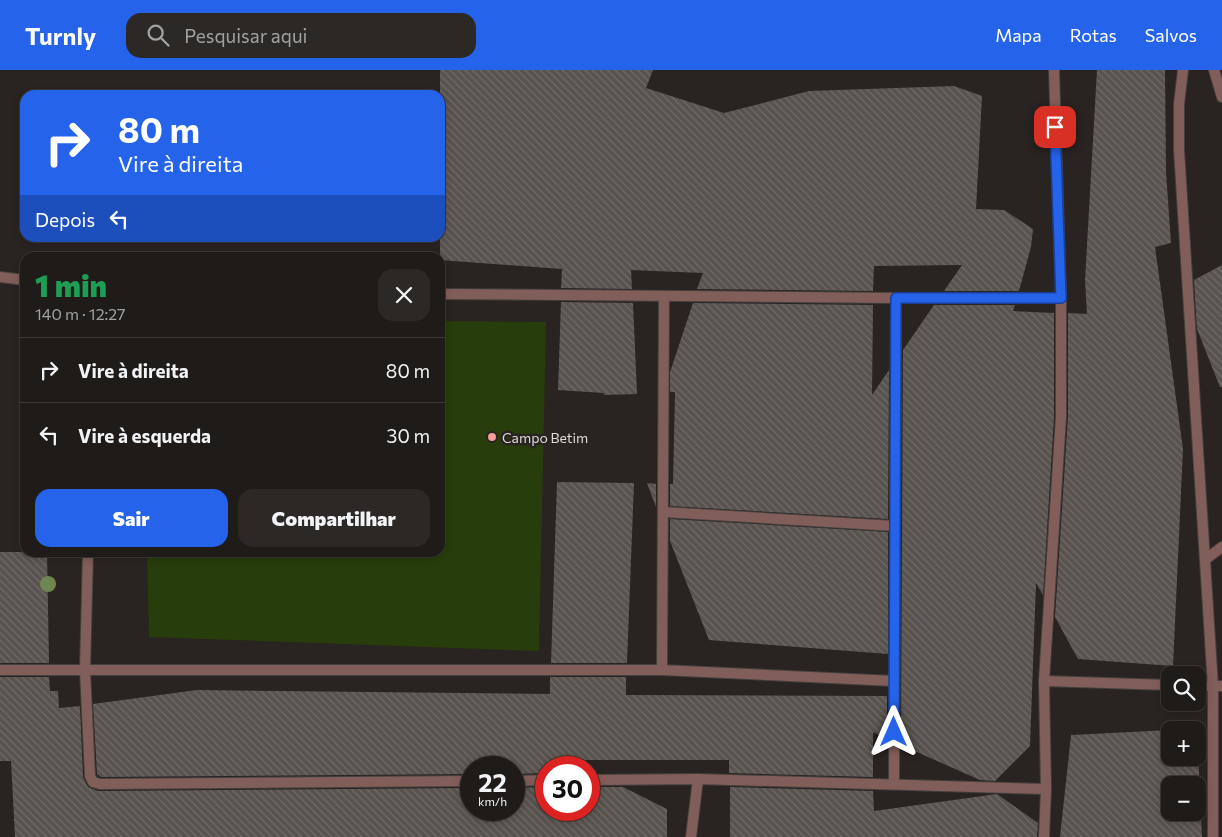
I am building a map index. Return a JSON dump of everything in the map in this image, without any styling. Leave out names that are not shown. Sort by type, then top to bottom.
[{"type":"street","points":[[1044,837],[1046,789],[1044,681],[1061,417],[1061,298],[1054,70]]},
{"type":"street","points":[[1183,70],[1178,104],[1186,284],[1217,687],[1213,837]]},
{"type":"street","points":[[1214,70],[1222,97]]},
{"type":"street","points":[[0,277],[20,279]]},
{"type":"street","points":[[445,294],[1061,298]]},
{"type":"street","points":[[662,670],[664,296]]},
{"type":"street","points":[[894,784],[896,298]]},
{"type":"street","points":[[663,512],[895,526]]},
{"type":"street","points":[[1206,559],[1222,547]]},
{"type":"street","points":[[88,557],[85,670],[90,776],[93,782],[100,784],[460,781]]},
{"type":"street","points":[[0,670],[662,670],[894,681]]},
{"type":"street","points":[[1044,681],[1161,685]]},
{"type":"street","points":[[600,780],[698,779],[1046,789]]},
{"type":"street","points":[[691,837],[698,779]]},
{"type":"green space","name":"Campo Betim","points":[[445,321],[546,322],[539,651],[149,637],[147,557],[445,557]]},
{"type":"building","points":[[440,70],[653,70],[646,88],[724,113],[809,91],[954,86],[982,96],[976,209],[1004,210],[1033,229],[1031,247],[1019,291],[944,291],[962,265],[874,266],[873,291],[697,289],[703,273],[631,270],[632,289],[561,288],[562,269],[445,260],[445,252],[440,252],[440,242],[445,242],[445,90],[440,90]]},
{"type":"building","points":[[1097,70],[1165,70],[1166,172],[1171,243],[1155,247],[1183,449],[1173,666],[1078,659],[1055,617],[1068,417],[1068,313],[1087,314],[1085,280]]},
{"type":"building","points":[[1222,265],[1222,387],[1220,387],[1197,329],[1194,280]]},
{"type":"building","points":[[561,302],[633,303],[637,394],[604,395],[604,393],[558,390]]},
{"type":"building","points":[[693,303],[873,305],[872,395],[889,370],[888,519],[670,506],[670,484],[673,484],[675,392],[670,392],[670,372]]},
{"type":"building","points":[[934,305],[1015,305],[1013,311],[1054,313],[1054,417],[1043,595],[1036,583],[1030,746],[995,781],[980,780],[901,745],[903,350]]},
{"type":"building","points":[[557,482],[634,483],[627,663],[551,663]]},
{"type":"building","points":[[647,483],[656,484],[656,507]]},
{"type":"building","points":[[670,519],[888,532],[888,654],[709,640],[670,541]]},
{"type":"building","points":[[0,552],[20,552],[20,557],[47,557],[49,663],[0,663]]},
{"type":"building","points":[[0,677],[49,677],[50,691],[58,691],[59,708],[80,706],[83,777],[88,787],[98,791],[460,788],[460,821],[525,821],[525,788],[535,787],[535,821],[600,821],[600,787],[623,787],[667,809],[667,837],[15,837],[11,761],[0,761]]},
{"type":"building","points":[[550,677],[626,677],[626,695],[887,696],[887,739],[873,732],[873,777],[729,773],[729,760],[600,760],[600,756],[535,756],[535,773],[525,774],[525,756],[460,756],[460,774],[101,777],[97,774],[93,704],[197,690],[550,694]]},
{"type":"building","points":[[1161,730],[1161,766],[1199,766],[1199,776],[1161,776],[1161,821],[1201,821],[1202,837],[1060,837],[1071,735]]},
{"type":"building","points":[[730,787],[873,791],[874,811],[997,794],[1038,823],[1037,837],[730,837]]},
{"type":"place","name":"Campo Betim","points":[[492,437]]},
{"type":"route","points":[[894,732],[896,298],[1061,298],[1055,127]]}]
